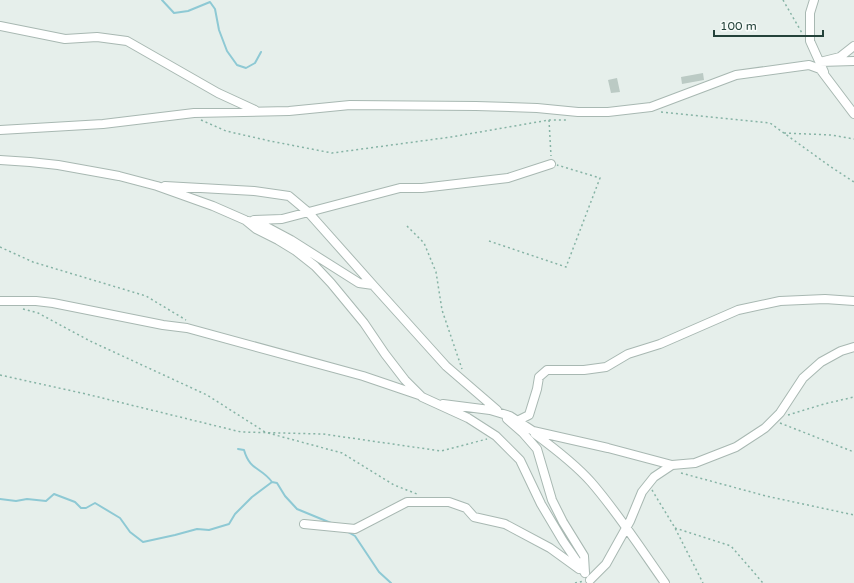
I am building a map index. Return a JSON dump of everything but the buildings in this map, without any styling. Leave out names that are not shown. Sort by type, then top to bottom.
[{"type":"street","points":[[814,0],[810,13],[810,41],[827,79]]},
{"type":"street","points":[[0,26],[65,39],[97,36],[127,41],[218,93],[258,111]]},
{"type":"street","points":[[820,62],[840,57],[854,46]]},
{"type":"street","points":[[820,62],[854,61]]},
{"type":"street","points":[[0,130],[103,124],[194,113],[289,111],[350,105],[442,105],[509,107],[578,112],[608,112],[651,107],[736,75],[809,64],[820,69],[854,114]]},
{"type":"street","points":[[0,160],[58,165],[119,176],[157,186],[213,206],[245,220],[261,224],[291,240],[359,283],[373,285]]},
{"type":"street","points":[[245,220],[282,219],[400,188],[422,188],[508,178],[551,164]]},
{"type":"street","points":[[157,186],[254,191],[289,196],[308,212],[446,366],[500,414],[524,433],[537,449],[552,500],[563,522],[584,556],[590,579]]},
{"type":"street","points":[[245,220],[256,229],[296,251],[315,266],[364,323],[405,380],[422,397],[448,405],[490,410],[510,416],[533,431],[557,450],[590,481],[627,527],[665,583]]},
{"type":"street","points":[[517,421],[529,415],[539,377],[547,370],[584,370],[606,367],[628,354],[660,344],[738,310],[780,301],[825,299],[854,301]]},
{"type":"street","points":[[0,300],[53,303],[163,325],[187,328],[350,372],[391,385],[468,418],[496,436],[520,460],[541,504],[563,541],[590,579]]},
{"type":"street","points":[[533,431],[672,465],[695,464],[736,447],[765,428],[780,413],[803,378],[821,362],[841,351],[854,347]]},
{"type":"street","points":[[590,579],[606,564],[627,527],[642,492],[654,476],[672,465]]},
{"type":"street","points":[[304,524],[355,529],[407,502],[449,502],[466,508],[474,517],[505,524],[550,548],[590,579]]},
{"type":"path","points":[[783,0],[803,34]]},
{"type":"path","points":[[660,112],[770,123],[854,182]]},
{"type":"path","points":[[200,120],[226,131],[332,153],[451,137],[549,120],[568,120]]},
{"type":"path","points":[[489,241],[566,266],[600,178],[551,164],[549,120]]},
{"type":"path","points":[[784,133],[831,135],[854,139]]},
{"type":"path","points":[[407,226],[424,243],[436,272],[442,310],[462,370]]},
{"type":"path","points":[[0,247],[33,262],[146,296],[186,320]]},
{"type":"path","points":[[23,309],[38,313],[90,341],[207,395],[266,433],[342,453],[394,485],[423,496]]},
{"type":"path","points":[[0,375],[86,394],[241,432],[323,434],[441,451],[496,436]]},
{"type":"path","points":[[788,415],[854,397]]},
{"type":"path","points":[[773,420],[854,452]]},
{"type":"path","points":[[681,473],[766,496],[854,516]]},
{"type":"path","points":[[648,484],[675,528],[703,583]]},
{"type":"path","points":[[675,528],[731,546],[763,583]]},
{"type":"waterway","points":[[162,0],[174,13],[188,11],[210,2],[215,9],[219,30],[227,51],[237,65],[246,68],[255,63],[261,52]]},
{"type":"waterway","points":[[238,449],[244,450],[249,462],[272,482]]},
{"type":"waterway","points":[[0,499],[16,501],[27,499],[46,501],[54,494],[75,502],[81,508],[86,508],[95,503],[120,518],[130,532],[143,542],[197,529],[209,530],[229,524],[235,514],[252,497],[272,482],[277,483],[285,496],[297,509],[331,523]]},
{"type":"waterway","points":[[348,532],[355,536],[379,572],[391,583]]}]
